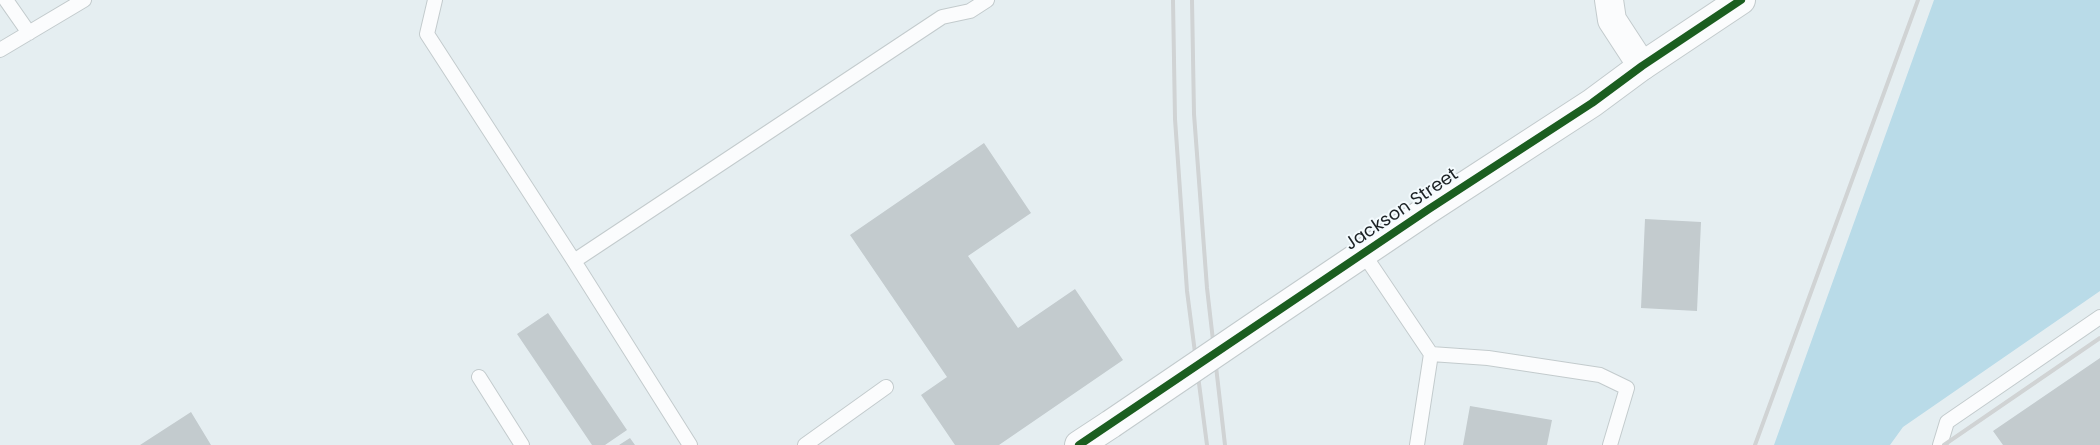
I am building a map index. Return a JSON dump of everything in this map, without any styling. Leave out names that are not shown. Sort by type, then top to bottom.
[{"type":"street","points":[[1609,0],[1612,20],[1642,66]]},
{"type":"street","name":"Jackson Street","points":[[1080,445],[1363,253],[1592,103],[1642,66],[1740,0]]},
{"type":"lane","points":[[6,0],[28,33]]},
{"type":"lane","points":[[0,50],[84,0]]},
{"type":"lane","points":[[435,0],[427,34],[690,445]]},
{"type":"lane","points":[[574,261],[942,17],[970,11],[987,0]]},
{"type":"lane","points":[[1363,253],[1431,354],[1416,445]]},
{"type":"lane","points":[[1940,445],[1947,422],[2100,317]]},
{"type":"lane","points":[[1431,354],[1488,358],[1600,375],[1627,388],[1610,445]]},
{"type":"lane","points":[[479,376],[522,445]]},
{"type":"lane","points":[[804,445],[886,387]]},
{"type":"shaded area","points":[[1934,0],[2100,0],[2100,291],[1903,427],[1890,445],[1774,445]]},
{"type":"building","points":[[984,143],[1031,213],[968,256],[1018,328],[1075,289],[1123,360],[999,445],[955,445],[921,395],[947,377],[850,235]]},
{"type":"building","points":[[1645,219],[1701,222],[1697,311],[1641,308]]},
{"type":"building","points":[[548,313],[627,430],[605,445],[592,445],[517,334]]},
{"type":"building","points":[[2100,358],[2100,445],[2003,445],[1993,431]]},
{"type":"building","points":[[1470,406],[1552,420],[1547,445],[1463,445]]},
{"type":"building","points":[[191,412],[211,445],[140,445]]},
{"type":"building","points":[[630,438],[635,445],[619,445]]},
{"type":"railway","points":[[1173,0],[1175,119],[1187,291],[1207,445]]},
{"type":"railway","points":[[1192,0],[1194,114],[1207,288],[1225,445]]},
{"type":"railway","points":[[1755,445],[1918,0]]},
{"type":"railway","points":[[1944,445],[2100,338]]},
{"type":"cycle path","points":[[1079,445],[1429,209],[1592,103],[1642,66],[1741,0]]}]
